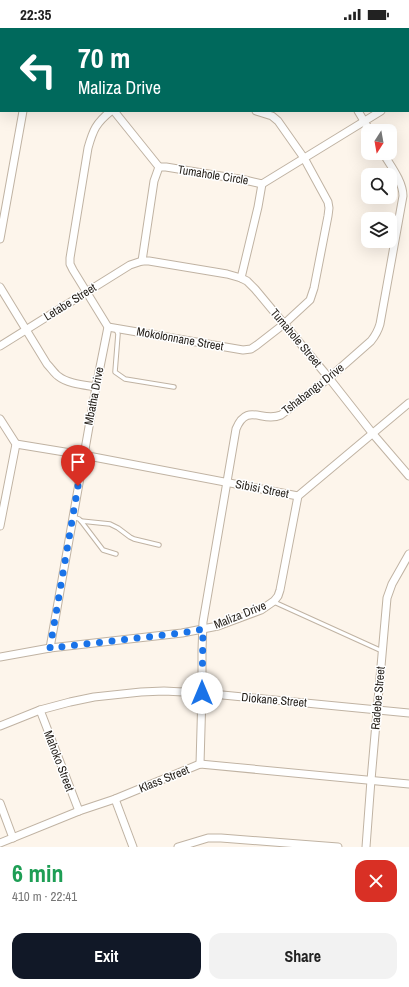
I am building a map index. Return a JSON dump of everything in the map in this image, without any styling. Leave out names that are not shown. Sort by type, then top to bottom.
[{"type":"street","points":[[0,239],[23,112]]},
{"type":"street","points":[[110,112],[94,128],[88,148],[71,249],[70,264],[86,292],[112,327]]},
{"type":"street","points":[[115,112],[159,167],[154,181],[142,261],[165,263],[227,274],[241,278]]},
{"type":"street","points":[[259,112],[272,116],[278,121],[304,158],[328,202],[329,208],[312,295],[310,300],[284,324]]},
{"type":"street","points":[[359,112],[366,124]]},
{"type":"street","points":[[262,184],[379,112]]},
{"type":"street","name":"Tshabangu Drive","points":[[200,764],[204,614],[236,429],[240,420],[249,415],[277,417],[281,415],[329,378],[375,336],[378,330],[401,203],[406,189],[401,184],[387,160]]},
{"type":"street","name":"Tumahole Circle","points":[[159,167],[262,184],[241,278]]},
{"type":"street","name":"Letabe Street","points":[[0,346],[130,265],[142,261]]},
{"type":"street","name":"Tumahole Street","points":[[241,278],[251,285],[409,476]]},
{"type":"street","points":[[0,287],[53,372],[59,378],[74,383],[96,387]]},
{"type":"street","name":"Mokolonnane Street","points":[[112,327],[243,350],[251,349],[284,324]]},
{"type":"street","name":"Mbatha Drive","points":[[50,648],[96,387],[112,327]]},
{"type":"street","points":[[298,496],[409,404]]},
{"type":"street","points":[[0,419],[16,444],[0,526]]},
{"type":"street","points":[[16,444],[84,455]]},
{"type":"street","name":"Sibisi Street","points":[[84,455],[298,496]]},
{"type":"street","name":"Maliza Drive","points":[[50,648],[182,633],[218,626],[261,610],[274,602],[280,590],[298,496]]},
{"type":"street","name":"Radebe Street","points":[[366,847],[386,609],[389,590],[409,554]]},
{"type":"street","points":[[0,657],[50,648]]},
{"type":"street","name":"Diokane Street","points":[[0,726],[40,710],[70,702],[114,694],[164,691],[202,693],[409,713]]},
{"type":"street","name":"Mahoko Street","points":[[40,710],[79,811]]},
{"type":"street","name":"Klass Street","points":[[0,843],[79,811],[115,799],[200,764],[409,784]]},
{"type":"street","points":[[115,799],[133,847]]},
{"type":"street","points":[[0,803],[13,838]]},
{"type":"street","points":[[178,847],[208,838],[338,847]]},
{"type":"lane","points":[[112,327],[118,334],[115,372],[125,379],[174,387]]},
{"type":"lane","points":[[73,516],[81,521],[103,550],[116,554]]},
{"type":"lane","points":[[81,521],[110,524],[134,539],[159,545]]},
{"type":"lane","points":[[274,602],[382,651]]},
{"type":"route","points":[[78,486],[50,648],[182,633],[203,629],[202,693]]}]
